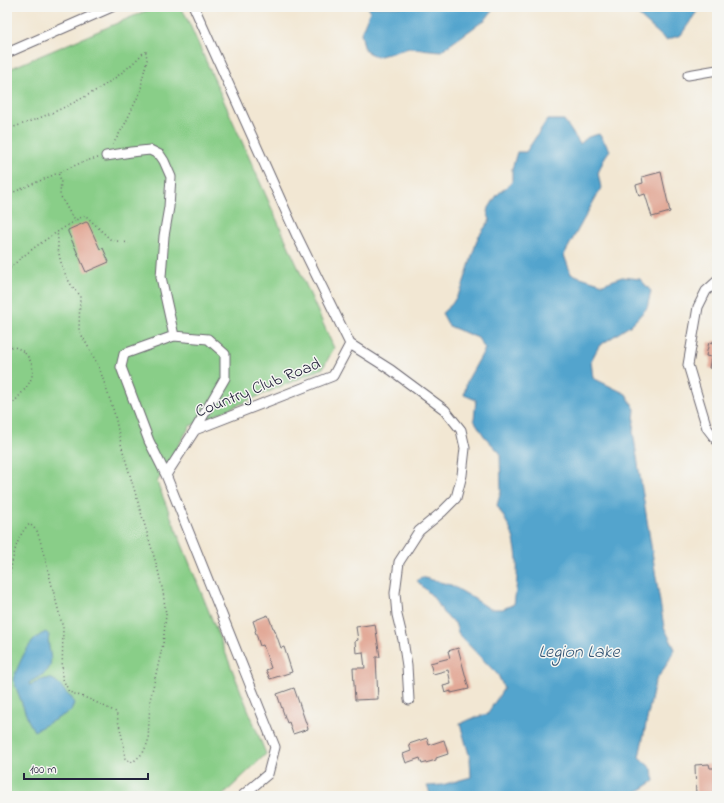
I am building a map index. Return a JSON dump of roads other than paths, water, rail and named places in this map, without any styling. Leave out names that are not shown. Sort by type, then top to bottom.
[{"type":"street","points":[[7,53],[112,7]]},
{"type":"street","points":[[194,7],[296,234],[350,344],[391,370],[446,410],[461,430],[465,448],[462,475],[456,498],[419,531],[399,562],[395,593],[397,615],[407,666],[409,700]]},
{"type":"street","points":[[688,75],[717,70]]},
{"type":"street","points":[[106,156],[150,150],[160,155],[171,177],[161,277],[174,336]]},
{"type":"street","points":[[717,281],[706,291],[698,307],[688,365],[707,428],[717,441]]},
{"type":"street","points":[[195,430],[225,378],[225,354],[208,339],[174,336],[124,354],[121,367],[149,441],[166,475],[275,747],[268,774],[242,796]]},
{"type":"street","name":"Country Club Road","points":[[166,475],[195,430],[333,376],[350,344]]},
{"type":"water","points":[[368,7],[495,7],[486,19],[441,51],[409,48],[377,57],[365,51],[361,33],[370,11]]},
{"type":"water","points":[[629,7],[700,7],[681,35],[666,40]]},
{"type":"water","name":"Legion Lake","points":[[547,120],[564,120],[580,144],[588,137],[599,134],[610,150],[598,173],[601,188],[564,255],[571,274],[603,284],[622,277],[640,279],[651,291],[647,308],[631,325],[599,346],[591,361],[593,378],[626,394],[635,409],[633,432],[664,627],[675,649],[655,682],[639,757],[652,769],[654,781],[631,796],[431,796],[427,786],[442,785],[471,777],[470,758],[460,724],[487,714],[504,688],[498,675],[459,635],[455,623],[443,613],[432,596],[417,581],[421,577],[451,585],[490,609],[503,609],[514,604],[517,574],[517,560],[514,540],[497,505],[501,491],[500,453],[484,436],[474,420],[476,400],[464,395],[467,381],[485,349],[478,338],[449,326],[442,313],[452,304],[462,288],[478,237],[490,220],[487,211],[497,195],[512,182],[512,169],[517,152],[526,152]]},
{"type":"water","points":[[46,632],[49,635],[48,639],[51,657],[50,666],[46,672],[29,683],[30,685],[45,679],[54,680],[72,698],[74,704],[71,711],[34,731],[28,720],[13,679],[29,645],[40,635]]}]
